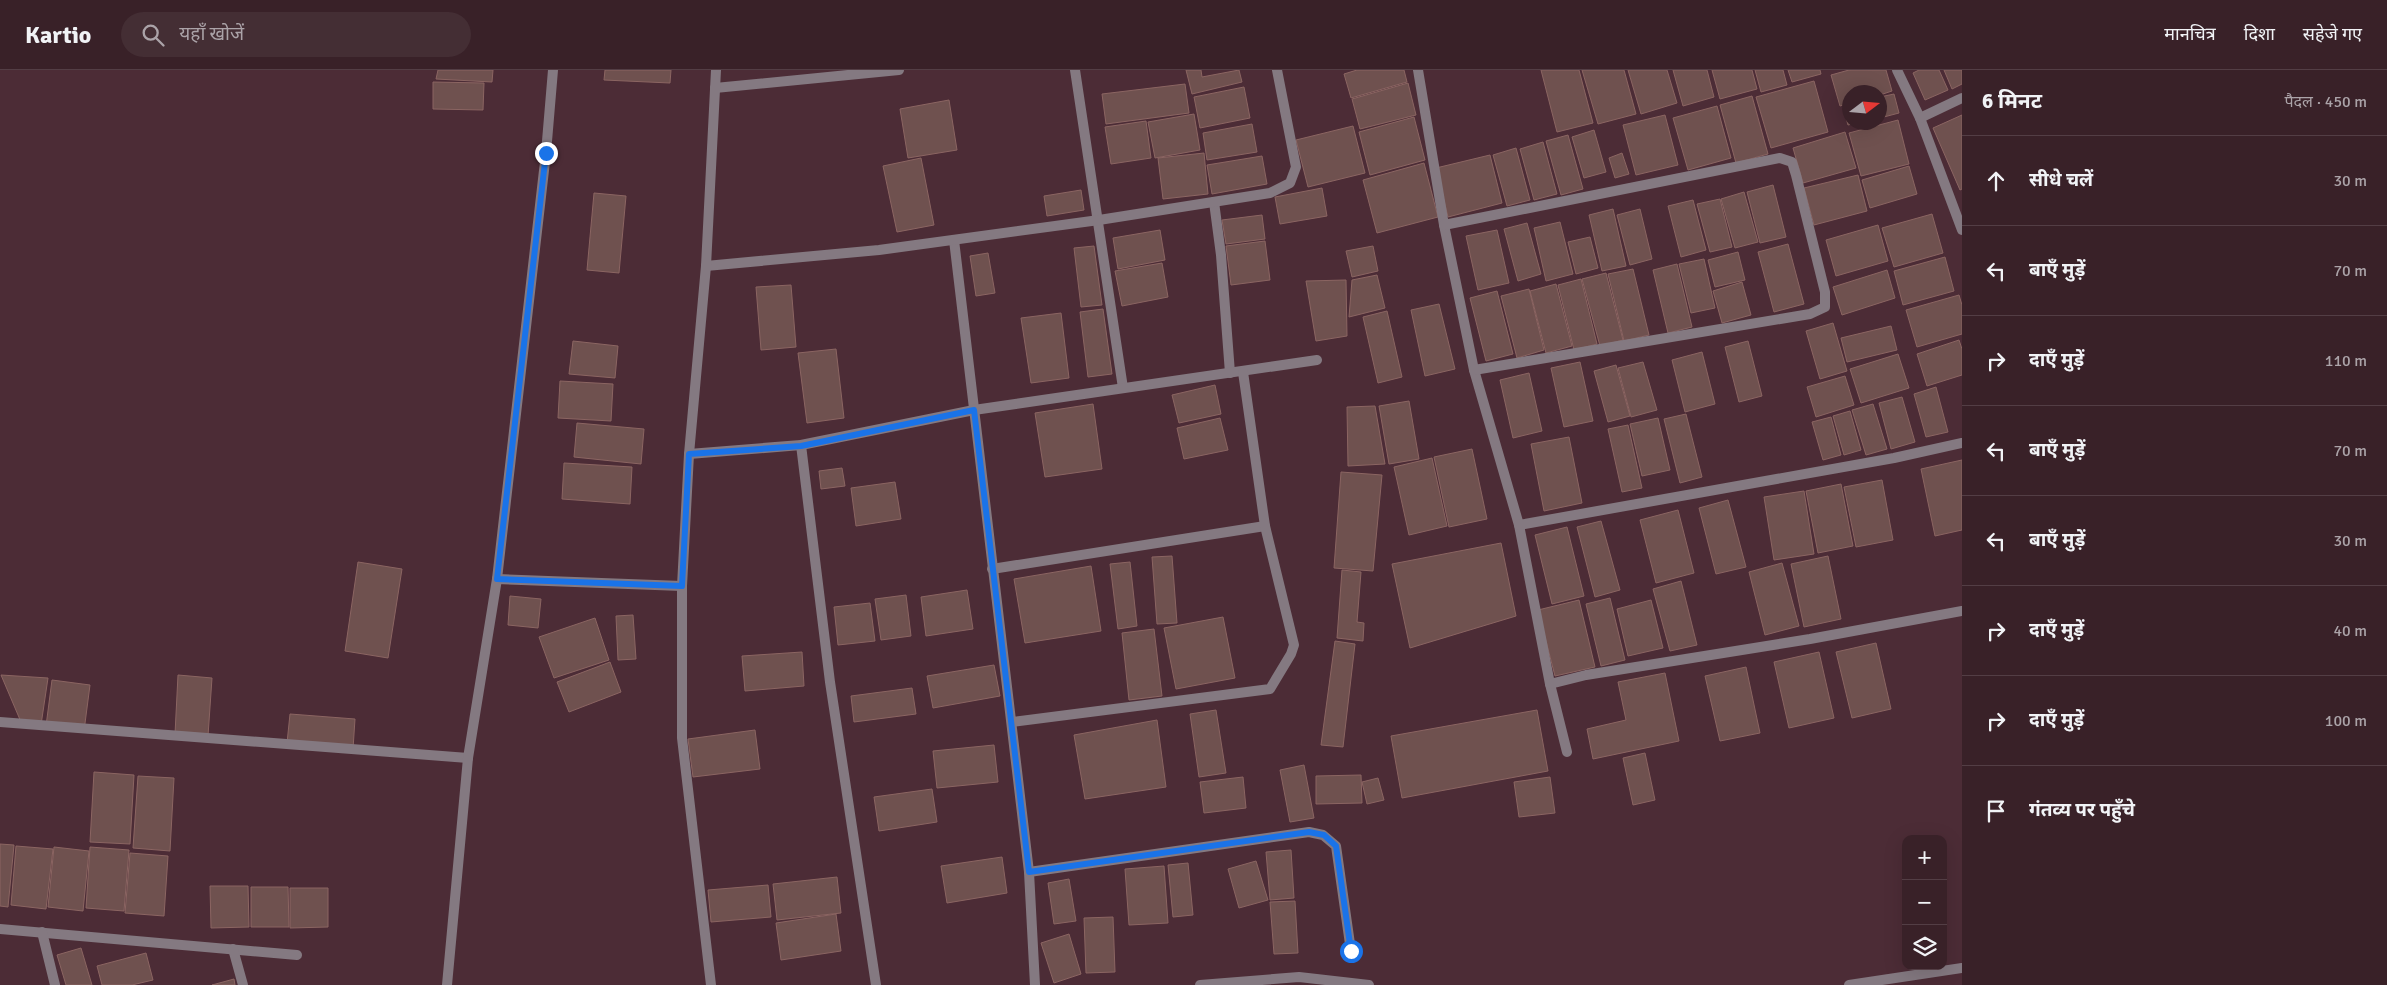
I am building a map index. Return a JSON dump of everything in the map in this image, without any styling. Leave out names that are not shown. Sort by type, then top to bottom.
[{"type":"street","points":[[447,985],[468,758],[497,579],[553,70]]},
{"type":"street","points":[[711,985],[682,738],[682,586],[689,454],[706,266],[716,70]]},
{"type":"street","points":[[715,88],[899,70]]},
{"type":"street","points":[[1075,70],[1124,388]]},
{"type":"street","points":[[706,266],[879,250],[1270,194],[1290,183],[1296,167],[1277,70]]},
{"type":"street","points":[[1418,70],[1444,225],[1474,370],[1519,525],[1550,684],[1567,752]]},
{"type":"street","points":[[1897,70],[1920,118],[1962,230]]},
{"type":"street","points":[[1920,118],[1962,98]]},
{"type":"street","points":[[1444,225],[1780,158],[1792,162],[1825,292],[1825,307],[1810,314],[1474,370]]},
{"type":"street","points":[[1214,202],[1221,255],[1230,373]]},
{"type":"street","points":[[954,240],[1029,872],[1035,985]]},
{"type":"street","points":[[689,454],[801,446],[974,410],[1317,360]]},
{"type":"street","points":[[1012,722],[1270,689],[1291,654],[1294,645],[1265,526],[1243,372]]},
{"type":"street","points":[[1519,525],[1894,458],[1962,443]]},
{"type":"street","points":[[801,446],[830,682],[876,985]]},
{"type":"street","points":[[992,569],[1265,526]]},
{"type":"street","points":[[497,579],[682,586]]},
{"type":"street","points":[[1550,684],[1586,675],[1810,639],[1962,612]]},
{"type":"street","points":[[0,722],[468,758]]},
{"type":"street","points":[[1029,872],[1309,832],[1324,835],[1336,846],[1351,951]]},
{"type":"street","points":[[0,928],[297,955]]},
{"type":"street","points":[[42,932],[55,985]]},
{"type":"street","points":[[233,949],[243,985]]},
{"type":"street","points":[[1849,985],[1962,968]]},
{"type":"street","points":[[1200,985],[1236,984],[1299,977],[1369,985]]},
{"type":"building","points":[[438,70],[493,70],[492,82],[436,79]]},
{"type":"building","points":[[605,70],[671,70],[670,83],[604,80]]},
{"type":"building","points":[[1186,70],[1201,70],[1202,77],[1239,70],[1242,82],[1192,94]]},
{"type":"building","points":[[1357,70],[1404,70],[1407,82],[1351,98],[1344,74]]},
{"type":"building","points":[[1541,70],[1579,70],[1593,123],[1557,132]]},
{"type":"building","points":[[1582,70],[1624,70],[1636,114],[1598,124]]},
{"type":"building","points":[[1628,70],[1667,70],[1677,103],[1641,114]]},
{"type":"building","points":[[1673,70],[1707,70],[1714,97],[1683,106]]},
{"type":"building","points":[[1712,70],[1752,70],[1757,89],[1720,99]]},
{"type":"building","points":[[1755,70],[1783,70],[1787,85],[1761,92]]},
{"type":"building","points":[[1788,70],[1820,70],[1821,74],[1792,82]]},
{"type":"building","points":[[1849,70],[1886,70],[1892,91],[1887,93],[1887,85],[1842,85],[1842,105],[1840,106],[1831,75]]},
{"type":"building","points":[[1919,70],[1939,70],[1948,90],[1925,100],[1913,73]]},
{"type":"building","points":[[1944,70],[1962,70],[1962,84],[1952,89]]},
{"type":"building","points":[[1814,81],[1828,132],[1771,148],[1756,97]]},
{"type":"building","points":[[433,82],[484,83],[483,110],[433,109]]},
{"type":"building","points":[[1408,83],[1416,115],[1360,129],[1352,99]]},
{"type":"building","points":[[1185,84],[1189,113],[1106,124],[1102,94]]},
{"type":"building","points":[[1244,87],[1250,118],[1200,128],[1194,97]]},
{"type":"building","points":[[1894,94],[1899,113],[1887,116],[1887,96]]},
{"type":"building","points":[[1752,96],[1768,154],[1736,163],[1720,105]]},
{"type":"building","points":[[949,100],[957,150],[908,158],[900,109]]},
{"type":"building","points":[[1717,106],[1731,158],[1688,170],[1673,118]]},
{"type":"building","points":[[1194,114],[1200,150],[1155,158],[1148,122]]},
{"type":"building","points":[[1665,115],[1678,165],[1636,175],[1623,125]]},
{"type":"building","points":[[1962,115],[1962,189],[1960,190],[1933,128]]},
{"type":"building","points":[[1414,117],[1425,160],[1370,175],[1359,132]]},
{"type":"building","points":[[1898,120],[1909,164],[1861,176],[1849,133],[1860,130],[1887,130],[1887,123]]},
{"type":"building","points":[[1146,121],[1151,158],[1111,164],[1105,127]]},
{"type":"building","points":[[1252,124],[1257,152],[1207,160],[1203,133]]},
{"type":"building","points":[[1353,126],[1365,173],[1308,187],[1296,140]]},
{"type":"building","points":[[1594,130],[1606,172],[1584,178],[1572,137]]},
{"type":"building","points":[[1845,132],[1856,168],[1803,183],[1793,148]]},
{"type":"building","points":[[1568,135],[1583,189],[1561,195],[1546,141]]},
{"type":"building","points":[[1543,142],[1557,194],[1534,200],[1520,149]]},
{"type":"building","points":[[1516,148],[1530,200],[1507,206],[1493,155]]},
{"type":"building","points":[[1204,153],[1208,194],[1163,199],[1158,158]]},
{"type":"building","points":[[1622,153],[1629,174],[1615,178],[1609,158]]},
{"type":"building","points":[[1490,155],[1502,203],[1448,217],[1436,168]]},
{"type":"building","points":[[1262,156],[1267,184],[1212,194],[1207,165]]},
{"type":"building","points":[[921,158],[934,225],[897,232],[883,166]]},
{"type":"building","points":[[1424,163],[1438,217],[1377,233],[1363,180]]},
{"type":"building","points":[[1909,166],[1917,194],[1870,208],[1862,180]]},
{"type":"building","points":[[1858,175],[1867,211],[1814,225],[1804,188]]},
{"type":"building","points":[[1773,185],[1786,237],[1760,243],[1747,192]]},
{"type":"building","points":[[1322,188],[1327,216],[1280,224],[1275,197]]},
{"type":"building","points":[[1081,190],[1084,210],[1047,216],[1044,196]]},
{"type":"building","points":[[1744,192],[1758,242],[1735,248],[1721,199]]},
{"type":"building","points":[[594,193],[626,196],[619,273],[587,270]]},
{"type":"building","points":[[1720,199],[1732,247],[1710,252],[1697,204]]},
{"type":"building","points":[[1693,200],[1706,250],[1681,257],[1668,206]]},
{"type":"building","points":[[1613,209],[1626,266],[1602,271],[1589,215]]},
{"type":"building","points":[[1640,209],[1652,259],[1630,265],[1617,215]]},
{"type":"building","points":[[1932,214],[1943,253],[1894,267],[1882,228]]},
{"type":"building","points":[[1262,215],[1265,239],[1226,244],[1222,220]]},
{"type":"building","points":[[1560,222],[1573,274],[1546,281],[1534,228]]},
{"type":"building","points":[[1527,223],[1541,274],[1518,281],[1504,229]]},
{"type":"building","points":[[1878,225],[1888,261],[1836,276],[1826,240]]},
{"type":"building","points":[[1160,230],[1165,260],[1118,269],[1113,238]]},
{"type":"building","points":[[1497,230],[1509,283],[1478,290],[1466,236]]},
{"type":"building","points":[[1590,237],[1598,268],[1576,274],[1568,242]]},
{"type":"building","points":[[1265,241],[1270,280],[1231,285],[1226,246]]},
{"type":"building","points":[[1788,244],[1804,304],[1774,312],[1758,252]]},
{"type":"building","points":[[1094,246],[1102,305],[1081,307],[1074,248]]},
{"type":"building","points":[[1373,246],[1378,271],[1352,277],[1346,251]]},
{"type":"building","points":[[1738,252],[1745,280],[1715,287],[1708,260]]},
{"type":"building","points":[[988,253],[995,293],[976,296],[970,256]]},
{"type":"building","points":[[1945,257],[1954,291],[1903,305],[1894,271]]},
{"type":"building","points":[[1704,259],[1715,308],[1691,313],[1679,264]]},
{"type":"building","points":[[1162,263],[1168,297],[1122,306],[1115,271]]},
{"type":"building","points":[[1677,264],[1692,327],[1668,333],[1653,270]]},
{"type":"building","points":[[1633,269],[1649,335],[1624,341],[1608,274]]},
{"type":"building","points":[[1887,270],[1895,298],[1842,315],[1833,287]]},
{"type":"building","points":[[1606,273],[1623,340],[1600,346],[1582,279]]},
{"type":"building","points":[[1377,275],[1385,308],[1349,317],[1352,280]]},
{"type":"building","points":[[1581,279],[1597,344],[1574,350],[1558,285]]},
{"type":"building","points":[[1346,280],[1347,336],[1316,341],[1306,281]]},
{"type":"building","points":[[1742,282],[1751,315],[1722,323],[1713,291]]},
{"type":"building","points":[[1556,284],[1572,346],[1546,353],[1530,291]]},
{"type":"building","points":[[791,285],[796,347],[761,350],[756,287]]},
{"type":"building","points":[[1529,289],[1544,350],[1517,358],[1501,296]]},
{"type":"building","points":[[1497,291],[1513,354],[1486,361],[1470,298]]},
{"type":"building","points":[[1959,295],[1962,305],[1962,334],[1917,347],[1906,310]]},
{"type":"building","points":[[1439,304],[1455,369],[1425,376],[1411,310]]},
{"type":"building","points":[[1103,309],[1112,374],[1088,377],[1080,312]]},
{"type":"building","points":[[1387,311],[1402,377],[1378,383],[1363,317]]},
{"type":"building","points":[[1061,313],[1069,378],[1031,383],[1021,318]]},
{"type":"building","points":[[1833,323],[1847,371],[1820,379],[1806,331]]},
{"type":"building","points":[[1891,326],[1897,350],[1847,362],[1841,338]]},
{"type":"building","points":[[1959,340],[1962,349],[1962,375],[1927,386],[1917,354]]},
{"type":"building","points":[[573,341],[618,346],[615,378],[569,374]]},
{"type":"building","points":[[1748,341],[1762,396],[1739,402],[1725,347]]},
{"type":"building","points":[[836,349],[844,418],[807,423],[798,353]]},
{"type":"building","points":[[1702,352],[1715,404],[1685,412],[1672,360]]},
{"type":"building","points":[[1898,354],[1909,388],[1861,403],[1850,369]]},
{"type":"building","points":[[1580,362],[1593,421],[1564,427],[1551,368]]},
{"type":"building","points":[[1643,362],[1657,410],[1631,417],[1618,368]]},
{"type":"building","points":[[1616,365],[1630,416],[1608,422],[1594,371]]},
{"type":"building","points":[[1529,373],[1542,431],[1513,438],[1500,380]]},
{"type":"building","points":[[1845,376],[1854,405],[1816,417],[1807,387]]},
{"type":"building","points":[[560,381],[613,384],[611,421],[558,418]]},
{"type":"building","points":[[1215,385],[1221,414],[1179,423],[1172,395]]},
{"type":"building","points":[[1936,387],[1948,432],[1926,437],[1914,394]]},
{"type":"building","points":[[1902,397],[1915,442],[1891,449],[1879,403]]},
{"type":"building","points":[[1409,401],[1419,459],[1389,464],[1379,406]]},
{"type":"building","points":[[1093,404],[1102,469],[1045,477],[1035,413]]},
{"type":"building","points":[[1873,404],[1887,449],[1866,455],[1852,410]]},
{"type":"building","points":[[1375,406],[1385,464],[1348,466],[1347,407]]},
{"type":"building","points":[[1850,411],[1861,450],[1844,455],[1833,416]]},
{"type":"building","points":[[1686,414],[1702,477],[1680,483],[1664,419]]},
{"type":"building","points":[[1831,417],[1841,455],[1823,460],[1812,422]]},
{"type":"building","points":[[1220,418],[1228,450],[1184,459],[1177,428]]},
{"type":"building","points":[[1658,418],[1670,470],[1642,476],[1630,424]]},
{"type":"building","points":[[577,423],[644,429],[641,464],[574,457]]},
{"type":"building","points":[[1628,425],[1642,488],[1622,492],[1608,429]]},
{"type":"building","points":[[1569,437],[1582,503],[1544,511],[1531,444]]},
{"type":"building","points":[[1472,449],[1487,519],[1449,527],[1434,457]]},
{"type":"building","points":[[1432,458],[1447,526],[1409,535],[1394,467]]},
{"type":"building","points":[[1962,460],[1962,530],[1935,536],[1921,469]]},
{"type":"building","points":[[564,463],[632,467],[630,504],[562,499]]},
{"type":"building","points":[[842,468],[845,486],[821,489],[819,471]]},
{"type":"building","points":[[1341,472],[1382,475],[1373,571],[1334,568]]},
{"type":"building","points":[[1882,480],[1893,540],[1856,547],[1844,487]]},
{"type":"building","points":[[895,482],[901,519],[856,526],[851,488]]},
{"type":"building","points":[[1841,484],[1853,546],[1818,553],[1806,491]]},
{"type":"building","points":[[1804,491],[1814,554],[1774,560],[1764,497]]},
{"type":"building","points":[[1728,500],[1746,567],[1716,574],[1699,508]]},
{"type":"building","points":[[1678,510],[1694,573],[1656,583],[1640,520]]},
{"type":"building","points":[[1601,521],[1620,590],[1595,597],[1577,527]]},
{"type":"building","points":[[1567,527],[1584,596],[1552,604],[1535,535]]},
{"type":"building","points":[[1501,543],[1516,616],[1410,648],[1392,564]]},
{"type":"building","points":[[1172,556],[1177,623],[1157,624],[1152,557]]},
{"type":"building","points":[[1828,556],[1841,619],[1804,627],[1791,564]]},
{"type":"building","points":[[358,562],[402,569],[388,658],[345,651]]},
{"type":"building","points":[[1130,562],[1137,626],[1118,629],[1110,564]]},
{"type":"building","points":[[1782,563],[1799,626],[1765,635],[1749,572]]},
{"type":"building","points":[[1091,566],[1101,631],[1025,643],[1014,579]]},
{"type":"building","points":[[1342,570],[1361,572],[1357,622],[1364,623],[1363,641],[1337,638]]},
{"type":"building","points":[[1681,581],[1697,645],[1670,651],[1653,589]]},
{"type":"building","points":[[967,590],[973,629],[926,636],[921,597]]},
{"type":"building","points":[[906,595],[911,636],[881,640],[875,599]]},
{"type":"building","points":[[510,596],[541,599],[538,628],[508,625]]},
{"type":"building","points":[[1610,598],[1625,660],[1601,666],[1586,604]]},
{"type":"building","points":[[1579,600],[1595,667],[1555,676],[1538,610]]},
{"type":"building","points":[[1651,600],[1663,648],[1628,656],[1617,609]]},
{"type":"building","points":[[870,603],[875,641],[838,645],[834,607]]},
{"type":"building","points":[[633,615],[636,659],[618,660],[616,616]]},
{"type":"building","points":[[1223,617],[1235,678],[1176,689],[1164,628]]},
{"type":"building","points":[[595,618],[609,660],[554,678],[539,637]]},
{"type":"building","points":[[1154,629],[1162,696],[1129,700],[1122,633]]},
{"type":"building","points":[[1335,641],[1355,644],[1343,747],[1321,745]]},
{"type":"building","points":[[1876,643],[1891,709],[1852,718],[1836,652]]},
{"type":"building","points":[[802,652],[804,686],[745,691],[742,656]]},
{"type":"building","points":[[1819,652],[1834,718],[1789,728],[1774,662]]},
{"type":"building","points":[[610,662],[621,692],[569,712],[557,682]]},
{"type":"building","points":[[994,665],[1000,696],[933,708],[927,676]]},
{"type":"building","points":[[1746,667],[1760,733],[1720,741],[1705,676]]},
{"type":"building","points":[[1665,673],[1679,741],[1593,759],[1587,729],[1626,720],[1618,682]]},
{"type":"building","points":[[1,675],[48,678],[41,725],[21,722]]},
{"type":"building","points":[[178,675],[212,678],[208,736],[175,734]]},
{"type":"building","points":[[52,680],[90,685],[84,731],[46,726]]},
{"type":"building","points":[[912,688],[916,714],[854,722],[851,696]]},
{"type":"building","points":[[1216,710],[1226,773],[1199,777],[1190,714]]},
{"type":"building","points":[[1537,710],[1548,771],[1402,798],[1391,736]]},
{"type":"building","points":[[290,714],[355,719],[353,749],[287,743]]},
{"type":"building","points":[[1157,720],[1166,787],[1085,799],[1074,735]]},
{"type":"building","points":[[755,730],[760,769],[693,777],[688,739]]},
{"type":"building","points":[[994,745],[998,782],[937,788],[933,751]]},
{"type":"building","points":[[1645,753],[1655,800],[1633,805],[1623,758]]},
{"type":"building","points":[[1304,765],[1314,818],[1290,822],[1280,770]]},
{"type":"building","points":[[94,772],[134,775],[130,844],[90,842]]},
{"type":"building","points":[[1361,775],[1362,803],[1316,804],[1316,776]]},
{"type":"building","points":[[138,776],[174,778],[170,851],[133,848]]},
{"type":"building","points":[[1243,777],[1246,808],[1204,813],[1200,782]]},
{"type":"building","points":[[1550,777],[1555,813],[1519,817],[1514,782]]},
{"type":"building","points":[[1378,778],[1384,800],[1367,804],[1362,782]]},
{"type":"building","points":[[932,789],[937,822],[879,831],[874,797]]},
{"type":"building","points":[[0,844],[14,845],[8,907],[0,906]]},
{"type":"building","points":[[16,846],[53,849],[46,909],[11,905]]},
{"type":"building","points":[[54,847],[89,851],[83,911],[48,907]]},
{"type":"building","points":[[90,847],[129,850],[124,911],[86,908]]},
{"type":"building","points":[[1291,850],[1294,898],[1270,900],[1266,852]]},
{"type":"building","points":[[130,853],[168,856],[164,916],[125,913]]},
{"type":"building","points":[[1002,857],[1007,893],[947,903],[941,866]]},
{"type":"building","points":[[1256,861],[1268,900],[1239,908],[1228,869]]},
{"type":"building","points":[[1188,863],[1193,915],[1173,917],[1168,865]]},
{"type":"building","points":[[1164,866],[1168,923],[1129,925],[1125,869]]},
{"type":"building","points":[[837,877],[841,913],[777,920],[773,884]]},
{"type":"building","points":[[1069,879],[1076,921],[1054,924],[1048,883]]},
{"type":"building","points":[[768,885],[771,917],[711,922],[708,890]]},
{"type":"building","points":[[210,886],[248,886],[249,927],[211,928]]},
{"type":"building","points":[[251,887],[288,887],[289,927],[251,927]]},
{"type":"building","points":[[290,888],[328,888],[328,927],[290,928]]},
{"type":"building","points":[[1295,901],[1298,953],[1274,954],[1270,902]]},
{"type":"building","points":[[836,914],[841,951],[781,960],[776,923]]},
{"type":"building","points":[[1113,917],[1115,972],[1086,973],[1084,918]]},
{"type":"building","points":[[1069,934],[1081,974],[1054,983],[1041,943]]},
{"type":"building","points":[[81,948],[92,985],[66,985],[57,955]]},
{"type":"building","points":[[146,953],[153,980],[132,985],[102,985],[97,966]]},
{"type":"building","points":[[234,979],[235,985],[212,985]]},
{"type":"route","points":[[546,153],[497,579],[682,586],[689,454],[801,446],[974,410],[1029,872],[1309,832],[1324,835],[1336,846],[1351,951]]}]
